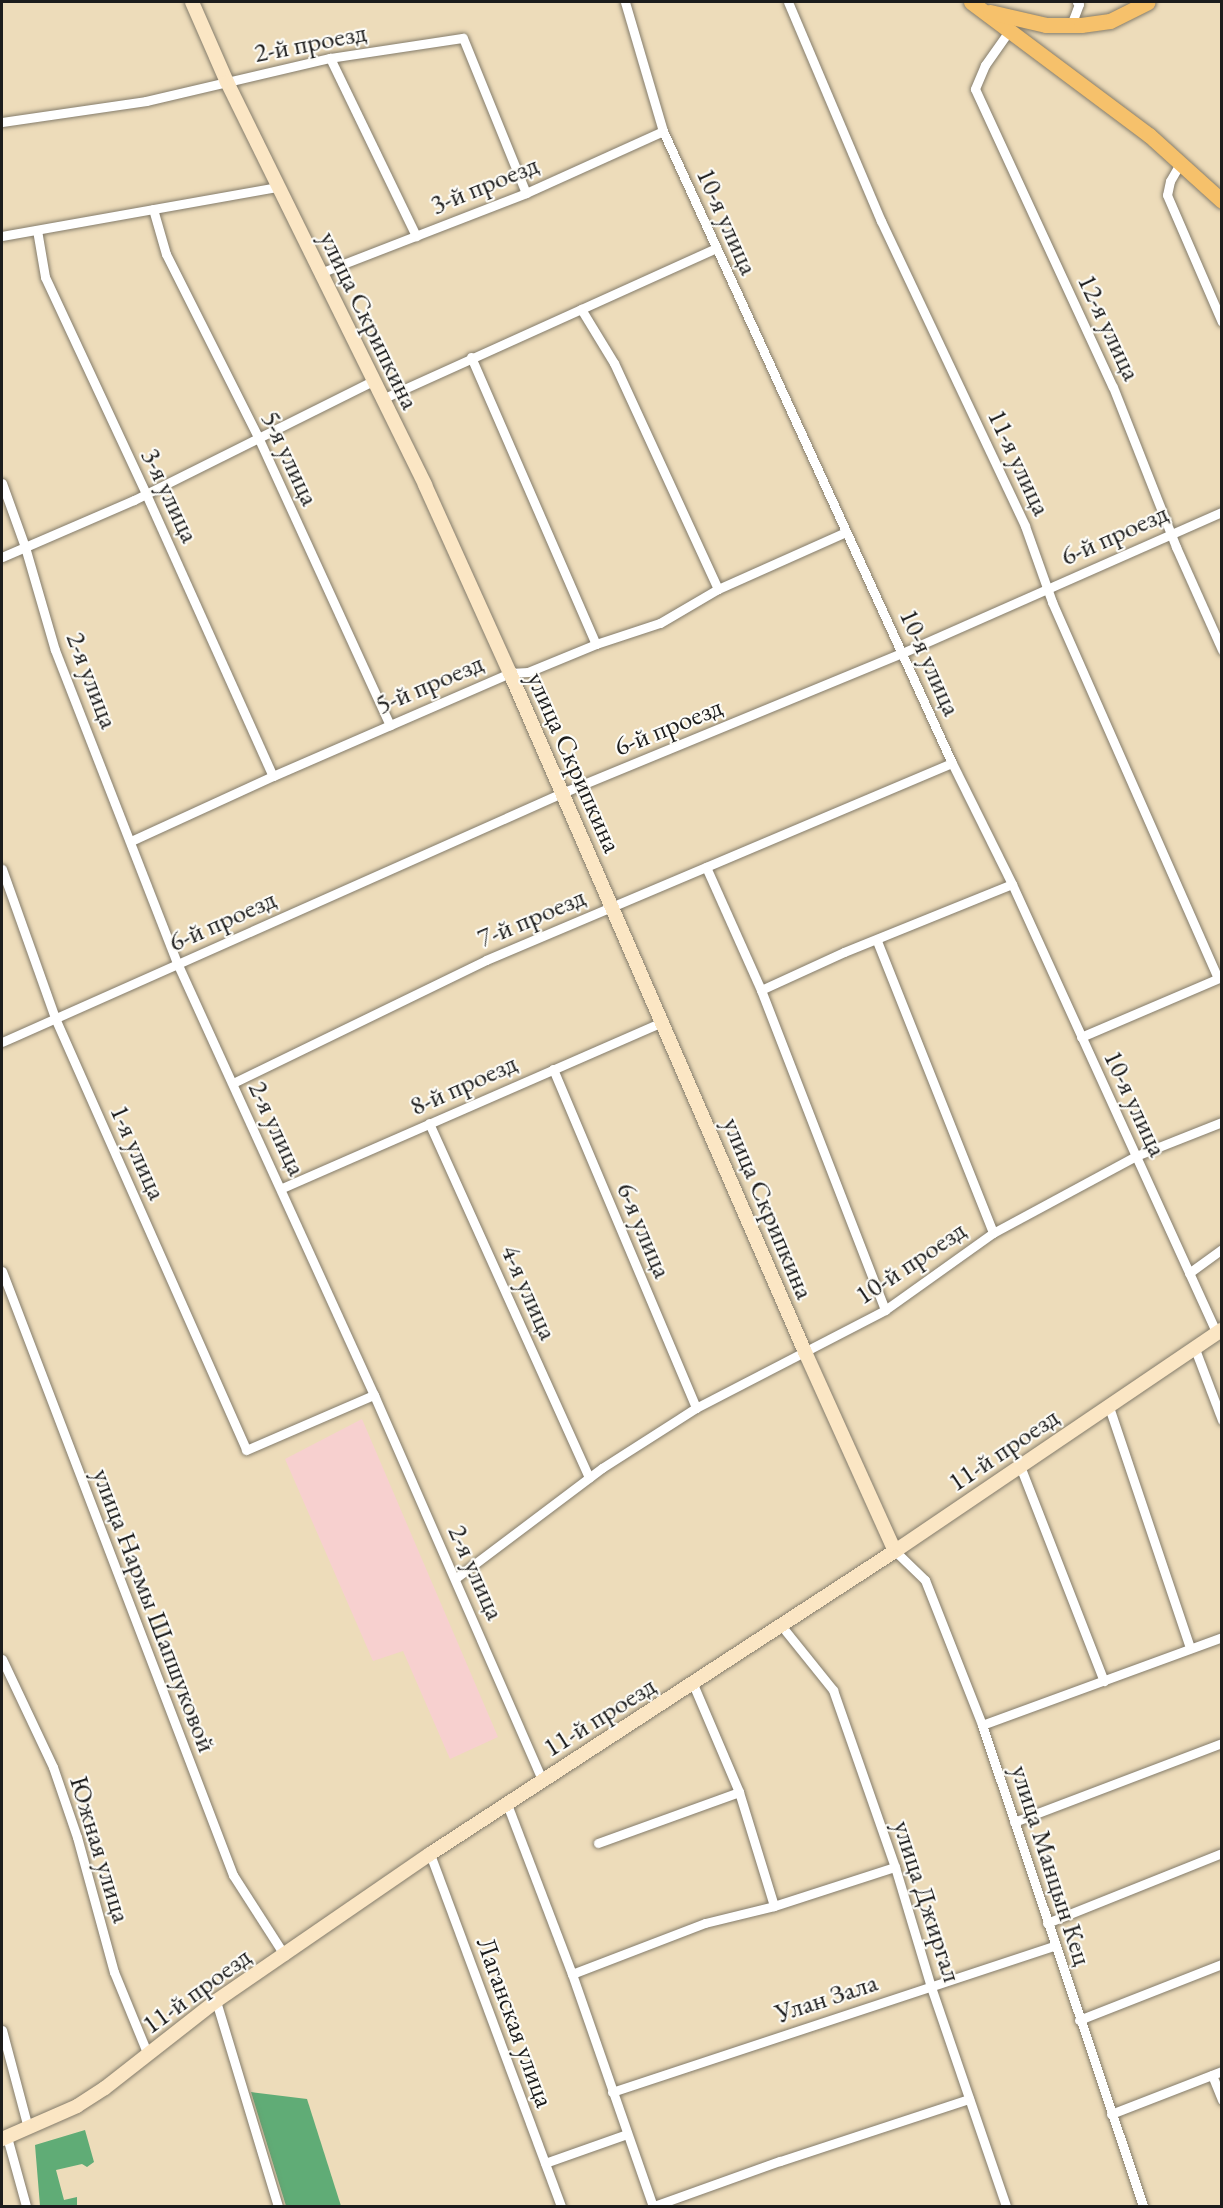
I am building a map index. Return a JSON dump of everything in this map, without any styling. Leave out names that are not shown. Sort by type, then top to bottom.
[{"type":"main road","points":[[976,5],[1012,19],[1046,25],[1071,25],[1110,21],[1148,2]]},
{"type":"main road","points":[[976,5],[1080,81],[1181,162],[1221,201]]},
{"type":"street","name":"улица Скрипкина","points":[[192,2],[227,82],[382,399],[510,673],[805,1352],[895,1551]]},
{"type":"street","name":"10-я улица","points":[[626,2],[663,131],[952,763],[1012,884],[1189,1273],[1219,1332]]},
{"type":"street","name":"11-я улица","points":[[788,2],[881,221],[1025,525],[1048,589],[1220,977]]},
{"type":"street","points":[[1071,25],[1079,4],[1077,2]]},
{"type":"street","name":"12-я улица","points":[[1010,31],[985,65],[975,89],[1113,387],[1171,534],[1221,650]]},
{"type":"street","name":"2-й проезд","points":[[2,122],[146,101],[330,58],[463,38],[526,193]]},
{"type":"street","points":[[330,58],[416,237]]},
{"type":"street","name":"3-й проезд","points":[[320,273],[526,193],[663,131]]},
{"type":"street","points":[[1181,162],[1170,181],[1167,195],[1221,322]]},
{"type":"street","points":[[2,236],[278,187]]},
{"type":"street","name":"5-я улица","points":[[153,210],[166,254],[258,437],[390,725]]},
{"type":"street","name":"3-я улица","points":[[37,230],[45,278],[146,494],[273,776]]},
{"type":"street","points":[[382,399],[716,248]]},
{"type":"street","points":[[581,309],[614,363],[718,589]]},
{"type":"street","points":[[471,357],[596,644]]},
{"type":"street","points":[[2,557],[146,494],[373,381]]},
{"type":"street","name":"2-я улица","points":[[2,483],[25,547],[55,650],[131,841],[177,965],[282,1188],[456,1578],[542,1780]]},
{"type":"street","name":"6-й проезд","points":[[2,1042],[562,793],[902,654],[1221,512]]},
{"type":"street","name":"5-й проезд","points":[[131,841],[273,776],[510,673],[528,672],[596,644],[660,623],[718,589],[846,532]]},
{"type":"street","name":"7-й проезд","points":[[233,1083],[486,960],[952,763]]},
{"type":"street","points":[[706,867],[761,990],[885,1310]]},
{"type":"street","name":"1-я улица","points":[[2,869],[56,1018],[246,1450],[374,1395]]},
{"type":"street","points":[[761,990],[844,952],[877,941],[1012,884]]},
{"type":"street","points":[[877,941],[993,1233]]},
{"type":"street","points":[[1081,1037],[1220,977]]},
{"type":"street","name":"8-й проезд","points":[[282,1188],[662,1022]]},
{"type":"street","name":"6-я улица","points":[[553,1069],[696,1408]]},
{"type":"street","name":"10-й проезд","points":[[456,1578],[589,1478],[696,1408],[885,1310],[993,1233],[1136,1156],[1221,1122]]},
{"type":"street","name":"4-я улица","points":[[429,1124],[589,1478]]},
{"type":"street","points":[[1189,1273],[1221,1249]]},
{"type":"street","name":"улица Нармы Шапшуковой","points":[[2,1271],[233,1875],[285,1956]]},
{"type":"street","name":"11-й проезд","points":[[4,2138],[77,2106],[148,2055],[216,2001],[285,1956],[430,1854],[895,1551],[1219,1332]]},
{"type":"street","points":[[1195,1348],[1221,1420]]},
{"type":"street","points":[[1109,1407],[1190,1648]]},
{"type":"street","points":[[1020,1466],[1104,1682]]},
{"type":"street","name":"улица Манцын Кец","points":[[895,1551],[925,1580],[982,1725],[1054,1946],[1143,2206]]},
{"type":"street","name":"улица Джиргал","points":[[780,1624],[833,1690],[895,1867],[931,1987],[1006,2206]]},
{"type":"street","points":[[982,1725],[1104,1682],[1221,1637]]},
{"type":"street","name":"Южная улица","points":[[2,1659],[53,1767],[77,1837],[114,1972],[148,2055]]},
{"type":"street","points":[[693,1684],[739,1792],[774,1906]]},
{"type":"street","points":[[1014,1822],[1221,1743]]},
{"type":"street","points":[[598,1843],[739,1792]]},
{"type":"street","points":[[507,1804],[572,1974],[653,2206],[780,2161],[969,2099]]},
{"type":"street","points":[[1047,1923],[1221,1853]]},
{"type":"street","name":"Лаганская улица","points":[[430,1854],[561,2206]]},
{"type":"street","points":[[572,1974],[705,1923],[774,1906],[895,1867]]},
{"type":"street","name":"Улан Зала","points":[[612,2092],[1054,1946]]},
{"type":"street","points":[[1079,2020],[1221,1964]]},
{"type":"street","points":[[216,2001],[278,2206]]},
{"type":"street","points":[[2,2030],[28,2128]]},
{"type":"street","points":[[1111,2114],[1217,2073],[1221,2100]]},
{"type":"street","points":[[545,2163],[627,2134]]},
{"type":"street","points":[[4,2138],[26,2206]]},
{"type":"shaded area","points":[[362,1419],[498,1737],[450,1759],[403,1651],[373,1661],[285,1459]]},
{"type":"green space","points":[[251,2092],[307,2099],[341,2206],[286,2206]]},
{"type":"green space","points":[[85,2130],[94,2162],[87,2167],[82,2164],[56,2170],[64,2200],[77,2197],[77,2206],[40,2206],[35,2145]]}]
